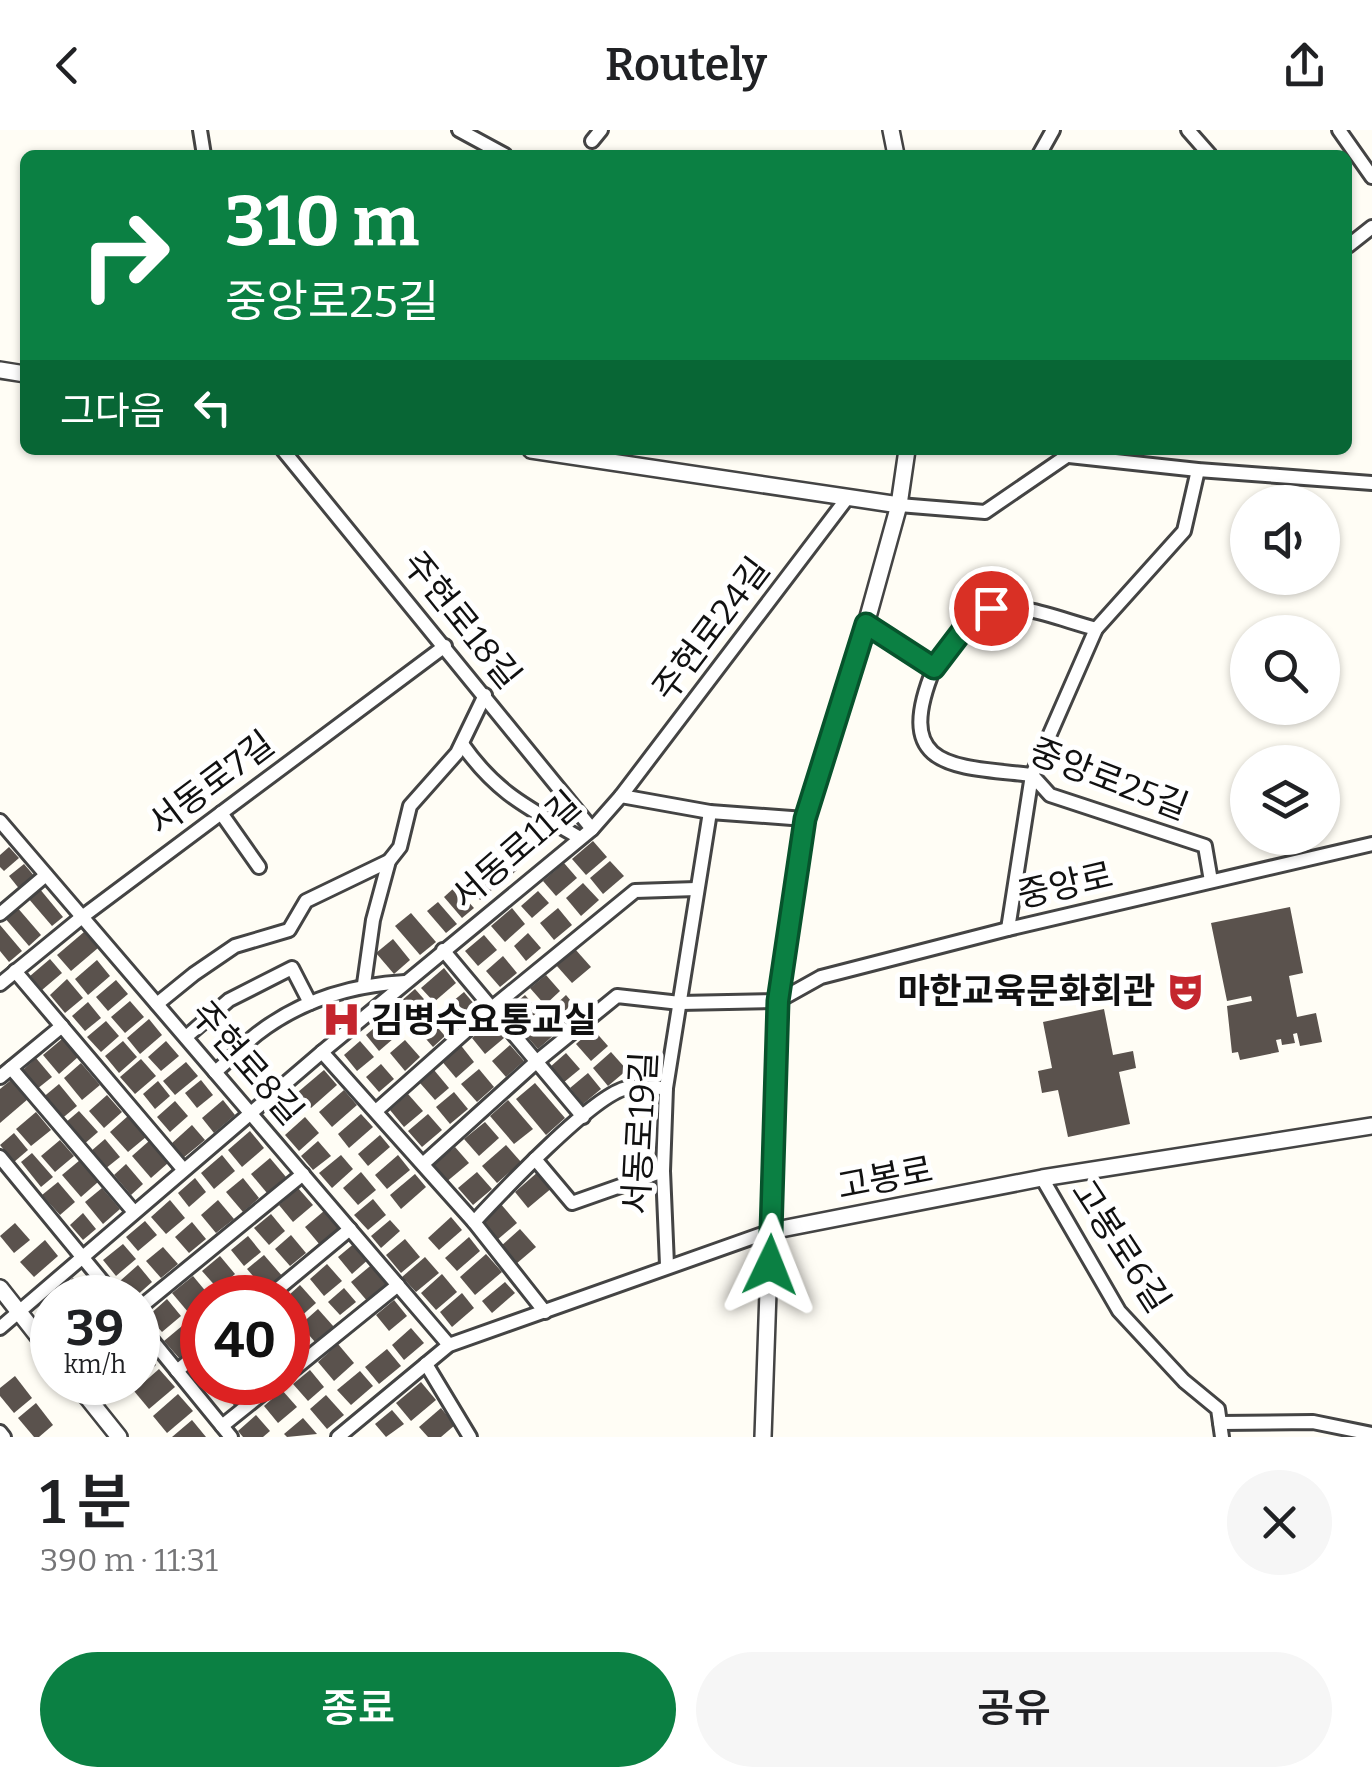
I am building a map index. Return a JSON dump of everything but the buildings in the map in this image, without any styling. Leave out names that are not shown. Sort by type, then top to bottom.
[{"type":"street","points":[[458,130],[496,150]]},
{"type":"street","points":[[1188,130],[1206,150]]},
{"type":"street","points":[[1339,130],[1372,177]]},
{"type":"street","points":[[1352,243],[1372,226]]},
{"type":"street","name":"주현로18길","points":[[288,455],[484,695],[586,834]]},
{"type":"street","points":[[565,455],[899,505],[985,512],[1069,455]]},
{"type":"street","points":[[763,1437],[778,1001],[805,819],[866,624],[899,505],[906,455]]},
{"type":"street","points":[[1087,455],[1198,470],[1372,483]]},
{"type":"street","points":[[1008,929],[1032,775],[1096,629],[1184,531],[1198,470]]},
{"type":"street","name":"주현로24길","points":[[621,796],[848,498]]},
{"type":"street","name":"중앙로25길","points":[[1096,629],[1017,608],[991,608],[969,622],[934,668],[923,696],[920,722],[925,744],[938,759],[951,766],[1032,775],[1050,795],[1205,846],[1211,880]]},
{"type":"street","points":[[866,624],[934,668]]},
{"type":"street","name":"서동로7길","points":[[0,984],[82,916],[445,646]]},
{"type":"street","points":[[364,984],[372,920],[389,861],[400,847],[410,806],[457,753],[484,695]]},
{"type":"street","points":[[462,744],[483,774],[505,793],[586,834]]},
{"type":"street","name":"서동로11길","points":[[0,1328],[322,1052],[586,834],[621,796],[710,812],[805,819]]},
{"type":"street","name":"서동로19길","points":[[667,1265],[663,1171],[666,1088],[710,812]]},
{"type":"street","points":[[221,813],[259,867]]},
{"type":"street","name":"주현로8길","points":[[0,821],[449,1345]]},
{"type":"street","name":"중앙로","points":[[778,1001],[821,977],[1372,844]]},
{"type":"street","points":[[157,1004],[235,946],[290,930],[306,902],[389,861]]},
{"type":"street","points":[[0,914],[46,875]]},
{"type":"street","points":[[376,1111],[493,1007],[635,891],[696,888]]},
{"type":"street","name":"서동로11길","points":[[444,950],[583,1116]]},
{"type":"street","points":[[186,1038],[229,1000],[292,968],[310,1003]]},
{"type":"street","points":[[16,971],[183,1170]]},
{"type":"street","points":[[215,1072],[256,1035],[310,1003],[364,984],[406,982]]},
{"type":"street","points":[[423,1164],[536,1062],[617,996],[680,1003]]},
{"type":"street","name":"서동로19길","points":[[680,1003],[778,1001]]},
{"type":"street","points":[[62,1026],[6,1073],[134,1212]]},
{"type":"street","points":[[322,1052],[474,1222],[545,1312]]},
{"type":"street","points":[[474,1222],[583,1116],[624,1088],[666,1088]]},
{"type":"street","name":"고봉로","points":[[338,1437],[449,1345],[771,1231],[1042,1178],[1372,1126]]},
{"type":"street","points":[[0,1156],[97,1275]]},
{"type":"street","points":[[535,1159],[572,1203],[663,1171]]},
{"type":"street","points":[[160,1291],[303,1174]]},
{"type":"street","name":"고봉로6길","points":[[1042,1178],[1119,1311],[1184,1381],[1218,1409],[1221,1430]]},
{"type":"street","points":[[295,1275],[350,1230]]},
{"type":"street","points":[[310,1356],[398,1285]]},
{"type":"street","points":[[0,1288],[30,1326]]},
{"type":"street","points":[[160,1350],[227,1432],[254,1405]]},
{"type":"street","points":[[426,1364],[465,1435]]},
{"type":"street","points":[[94,1405],[119,1437]]},
{"type":"street","points":[[1221,1430],[1313,1422],[1372,1434]]},
{"type":"place","name":"마한교육문화회관","points":[[1185,991]]},
{"type":"place","name":"김병수요통교실","points":[[341,1020]]},
{"type":"route","points":[[770,1265],[778,1001],[805,819],[866,624],[934,668],[969,622],[991,608]]}]
